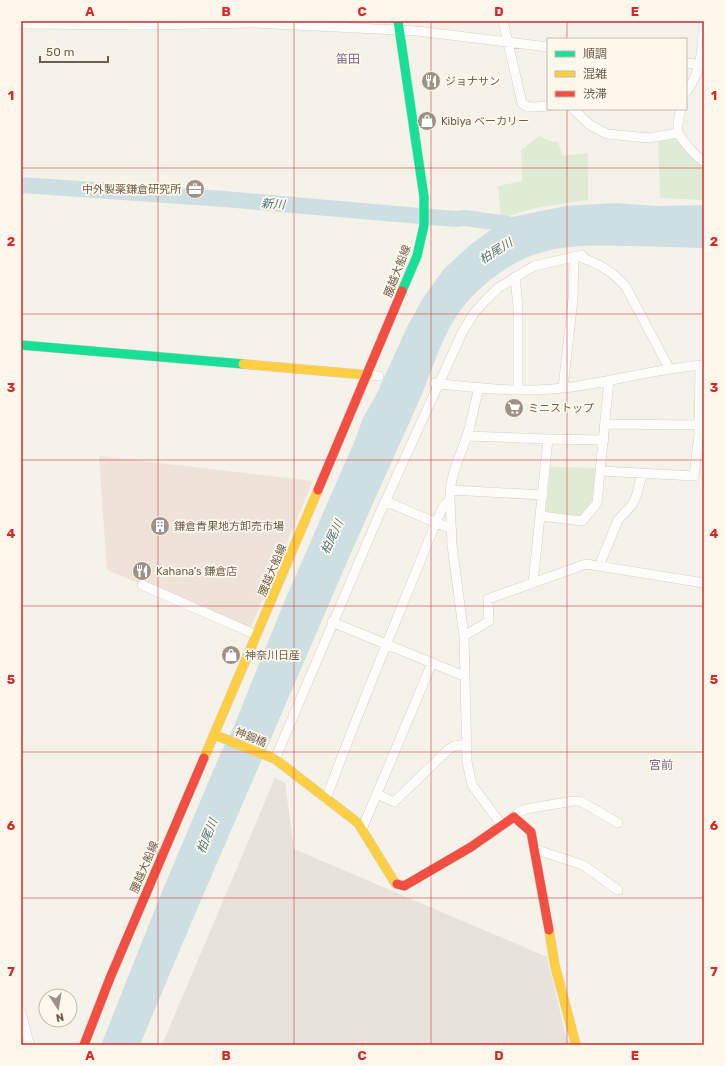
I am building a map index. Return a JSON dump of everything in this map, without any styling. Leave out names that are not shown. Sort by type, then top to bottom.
[{"type":"main road","name":"腰越大船線","points":[[84,1045],[110,978],[219,737],[257,635],[418,256],[424,225],[421,171],[398,21]]},
{"type":"main road","points":[[21,345],[368,375]]},
{"type":"main road","name":"神鋼橋","points":[[219,737],[272,758],[358,823],[395,883],[404,886],[427,871],[474,845],[501,824],[514,817]]},
{"type":"main road","points":[[514,817],[531,832],[556,966],[576,1045]]},
{"type":"street","points":[[503,21],[522,103],[529,108],[547,106]]},
{"type":"street","points":[[687,91],[702,65],[704,21]]},
{"type":"street","points":[[21,24],[146,25],[254,23],[417,31],[547,47]]},
{"type":"street","points":[[687,63],[702,65]]},
{"type":"street","points":[[574,110],[590,125],[606,134],[650,138],[678,133]]},
{"type":"street","points":[[681,110],[678,123],[678,133],[692,151],[704,162]]},
{"type":"street","points":[[563,388],[578,256]]},
{"type":"street","points":[[272,758],[435,383],[462,333],[474,313],[484,301],[498,288],[534,266],[578,256],[607,269],[618,277],[626,287],[670,368]]},
{"type":"street","points":[[515,277],[518,307],[518,389]]},
{"type":"street","points":[[435,383],[540,390],[563,388],[670,368],[702,365],[698,425],[699,435],[694,476],[601,471]]},
{"type":"street","points":[[368,375],[379,376]]},
{"type":"street","points":[[541,516],[582,521],[597,503],[606,424],[609,380]]},
{"type":"street","points":[[478,387],[467,436],[461,449],[450,495],[451,529],[464,636],[467,762],[472,785],[501,824]]},
{"type":"street","points":[[606,424],[698,425]]},
{"type":"street","points":[[467,436],[548,440],[604,440]]},
{"type":"street","points":[[533,583],[548,440]]},
{"type":"street","points":[[694,470],[704,472]]},
{"type":"street","points":[[599,566],[618,520],[632,505],[636,498],[642,474]]},
{"type":"street","points":[[450,495],[543,495]]},
{"type":"street","points":[[326,799],[348,740],[436,522],[450,495]]},
{"type":"street","points":[[385,501],[451,529]]},
{"type":"street","points":[[464,636],[489,621],[488,599],[586,564],[704,583]]},
{"type":"street","points":[[142,585],[257,635]]},
{"type":"street","points":[[332,622],[464,676]]},
{"type":"street","points":[[362,829],[432,664]]},
{"type":"street","points":[[377,794],[394,802],[449,749],[454,746],[467,744]]},
{"type":"street","points":[[514,817],[519,812],[526,809],[573,800],[580,802],[618,823]]},
{"type":"street","points":[[534,849],[583,865],[618,890]]},
{"type":"street","points":[[21,1012],[29,1042],[28,1045]]},
{"type":"shaded area","points":[[99,456],[313,481],[250,629],[107,570]]},
{"type":"shaded area","points":[[275,778],[285,783],[294,849],[547,957],[568,1045],[162,1045]]},
{"type":"green space","points":[[539,136],[550,141],[558,142],[563,156],[588,153],[588,200],[535,208],[501,218],[498,186],[522,181],[521,150]]},
{"type":"green space","points":[[658,138],[674,138],[680,140],[704,165],[704,200],[660,198]]},
{"type":"green space","points":[[550,467],[596,468],[592,501],[580,516],[546,512]]},
{"type":"water","name":"柏尾川","points":[[615,203],[656,206],[704,205],[704,248],[599,245],[565,247],[549,250],[517,262],[501,272],[486,283],[460,311],[441,345],[423,392],[343,572],[140,1045],[101,1045],[163,889],[221,752],[231,733],[285,600],[355,440],[362,420],[378,391],[407,327],[423,298],[444,269],[470,245],[500,223],[512,217],[566,206]]},
{"type":"waterway","name":"新川","points":[[21,185],[224,199],[455,219],[465,218],[508,224],[516,235]]},
{"type":"traffic: fast","points":[[398,21],[424,197],[424,225],[417,256],[402,291]]},
{"type":"traffic: fast","points":[[21,345],[243,364]]},
{"type":"traffic: slow","points":[[243,364],[368,375]]},
{"type":"traffic: slow","points":[[204,758],[318,490]]},
{"type":"traffic: slow","points":[[215,735],[275,759],[358,823],[397,884]]},
{"type":"traffic: slow","points":[[549,930],[555,966],[576,1045]]},
{"type":"traffic: jam","points":[[318,490],[402,291]]},
{"type":"traffic: jam","points":[[84,1045],[110,978],[204,758]]},
{"type":"traffic: jam","points":[[397,884],[404,886],[471,847],[514,817],[531,832],[549,930]]},
{"type":"place","name":"ジョナサン","points":[[431,81]]},
{"type":"place","name":"Kibiya ベーカリー","points":[[427,121]]},
{"type":"place","name":"中外製薬鎌倉研究所","points":[[195,189]]},
{"type":"place","name":"ミニストップ","points":[[514,408]]},
{"type":"place","name":"鎌倉青果地方卸売市場","points":[[160,526]]},
{"type":"place","name":"Kahana’s 鎌倉店","points":[[142,571]]},
{"type":"place","name":"神奈川日産","points":[[231,655]]},
{"type":"district","name":"笛田","points":[[348,59]]},
{"type":"district","name":"宮前","points":[[661,765]]}]
